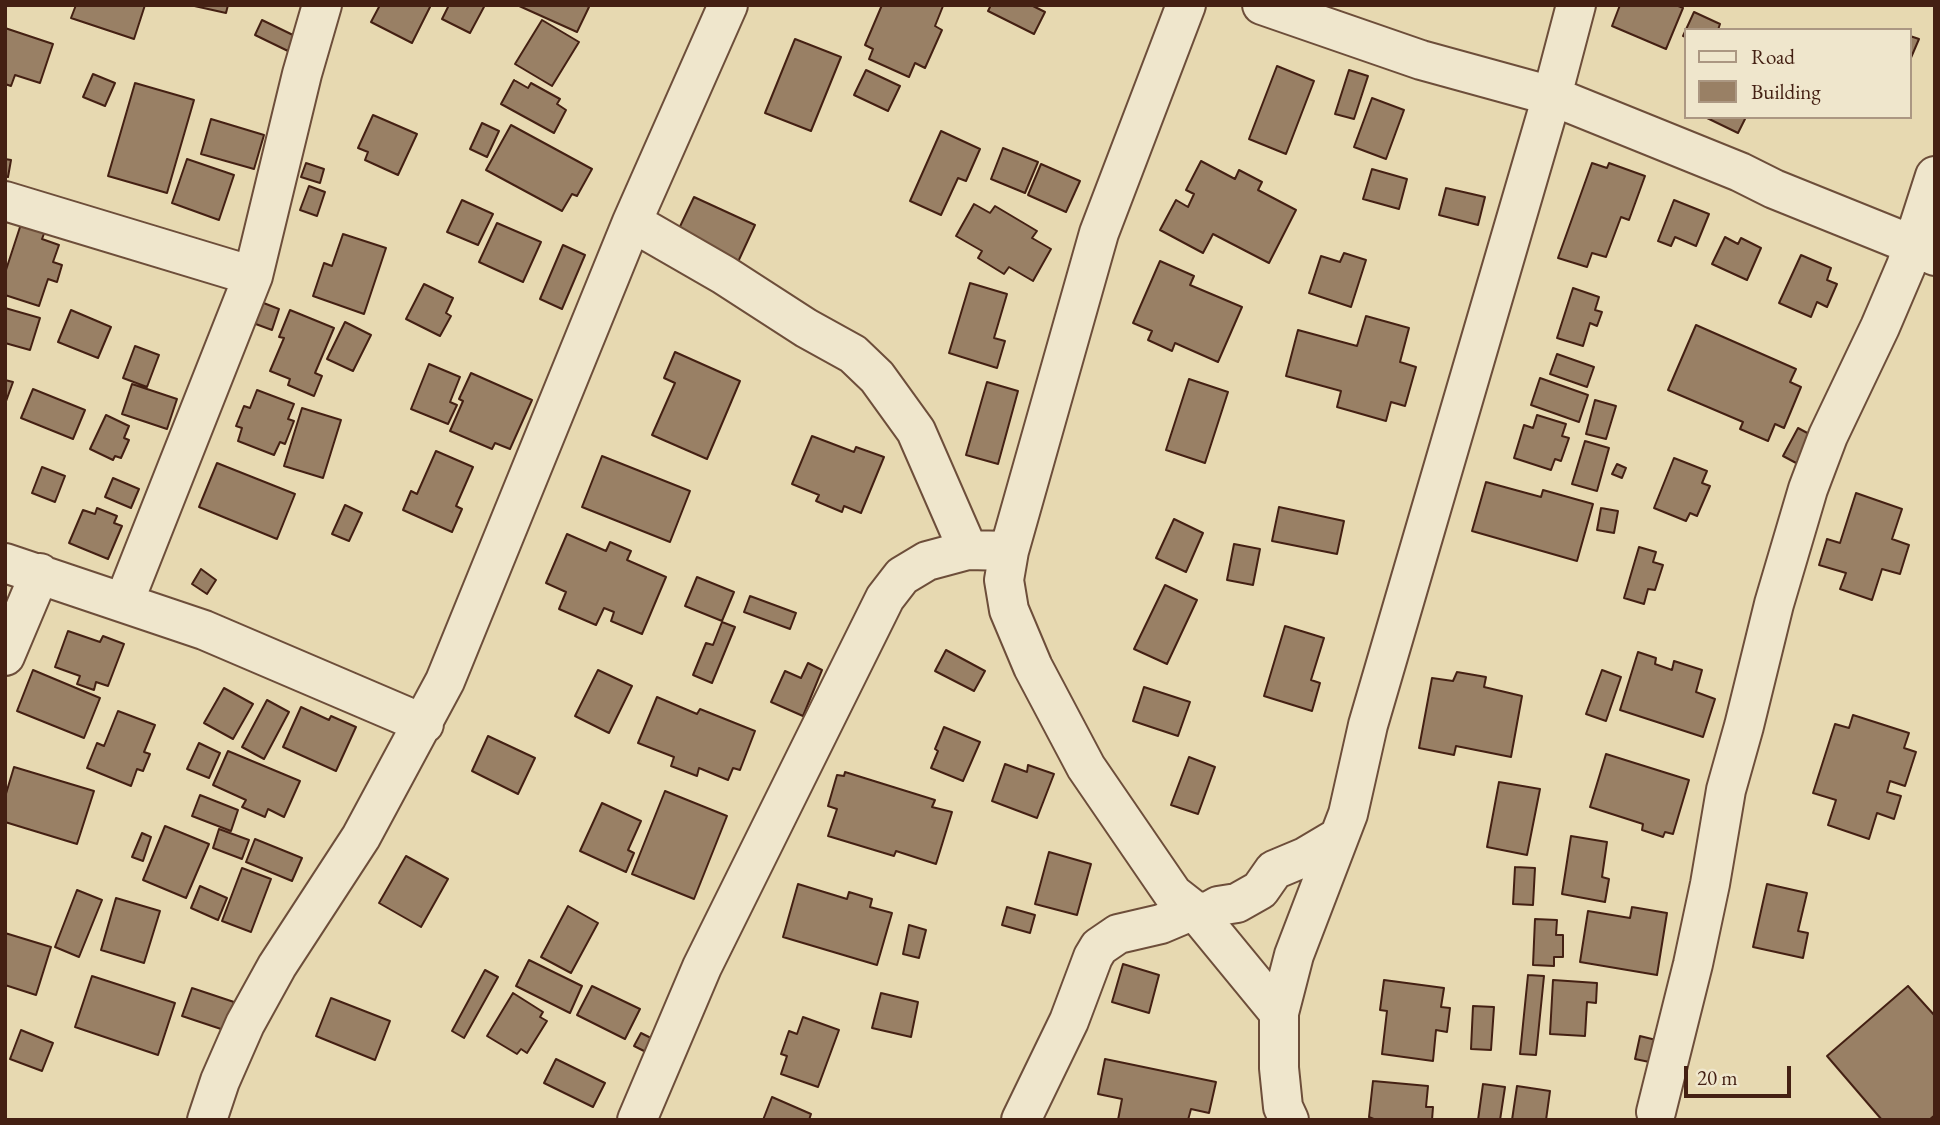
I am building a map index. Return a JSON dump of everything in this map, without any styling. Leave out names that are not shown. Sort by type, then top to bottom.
[{"type":"street","points":[[124,602],[253,276],[302,74],[323,5]]},
{"type":"street","points":[[207,1120],[220,1081],[245,1024],[277,966],[361,837],[445,681],[632,222],[728,5]]},
{"type":"street","points":[[1186,5],[1099,233],[1009,551],[1004,580],[1009,610],[1032,667],[1086,767],[1173,894],[1195,912],[1279,1013]]},
{"type":"street","points":[[1262,5],[1422,60],[1552,96],[1924,250]]},
{"type":"street","points":[[1289,1120],[1283,1107],[1279,1068],[1279,1013],[1294,955],[1348,814],[1368,725],[1552,96],[1576,5]]},
{"type":"street","points":[[1656,1112],[1693,964],[1726,790],[1774,604],[1808,489],[1828,436],[1881,327],[1924,250],[1935,176]]},
{"type":"street","points":[[5,201],[253,276]]},
{"type":"street","points":[[632,222],[853,354],[877,377],[916,431],[968,550]]},
{"type":"street","points":[[637,1120],[702,967],[885,598],[902,576],[927,561],[968,550],[1009,551]]},
{"type":"street","points":[[5,656],[23,568],[204,630],[424,723]]},
{"type":"street","points":[[1021,1120],[1069,1021],[1099,947],[1118,934],[1161,924],[1187,913],[1209,911],[1218,906],[1237,903],[1260,890],[1274,870],[1306,857],[1337,838]]},
{"type":"building","points":[[76,5],[145,5],[134,39],[71,18]]},
{"type":"building","points":[[190,5],[228,5],[226,13]]},
{"type":"building","points":[[380,5],[431,5],[412,43],[371,22]]},
{"type":"building","points":[[449,5],[485,5],[470,33],[442,19]]},
{"type":"building","points":[[517,5],[585,5],[589,7],[577,32]]},
{"type":"building","points":[[882,5],[943,6],[935,26],[942,30],[925,68],[915,63],[909,77],[869,59],[873,49],[865,45]]},
{"type":"building","points":[[991,5],[1031,5],[1045,12],[1034,34],[988,11]]},
{"type":"building","points":[[1620,5],[1676,5],[1683,8],[1666,49],[1612,26]]},
{"type":"building","points":[[1694,12],[1720,24],[1719,28],[1687,28]]},
{"type":"building","points":[[262,20],[295,36],[288,51],[255,35]]},
{"type":"building","points":[[542,20],[579,42],[552,86],[515,64]]},
{"type":"building","points":[[5,28],[53,44],[40,83],[15,75],[11,86],[5,84]]},
{"type":"building","points":[[1912,37],[1919,39],[1912,55]]},
{"type":"building","points":[[795,39],[841,57],[811,131],[765,113]]},
{"type":"building","points":[[1277,66],[1314,81],[1286,154],[1249,139]]},
{"type":"building","points":[[866,70],[900,86],[888,111],[854,95]]},
{"type":"building","points":[[1349,70],[1368,76],[1354,119],[1335,114]]},
{"type":"building","points":[[93,74],[115,83],[105,106],[83,97]]},
{"type":"building","points":[[514,80],[528,88],[531,83],[560,99],[557,104],[566,110],[554,133],[501,104]]},
{"type":"building","points":[[135,83],[194,100],[167,193],[108,176]]},
{"type":"building","points":[[1372,98],[1404,110],[1386,159],[1354,147]]},
{"type":"building","points":[[373,115],[417,134],[398,175],[365,160],[368,152],[358,148]]},
{"type":"building","points":[[211,119],[264,135],[254,169],[201,154]]},
{"type":"building","points":[[1709,119],[1745,119],[1738,133]]},
{"type":"building","points":[[482,123],[499,131],[487,157],[470,149]]},
{"type":"building","points":[[511,125],[592,169],[577,196],[572,194],[562,211],[486,170]]},
{"type":"building","points":[[941,131],[980,149],[966,181],[958,178],[941,215],[910,201]]},
{"type":"building","points":[[1003,148],[1038,162],[1025,193],[991,179]]},
{"type":"building","points":[[5,159],[11,160],[8,177],[5,176]]},
{"type":"building","points":[[187,159],[234,175],[219,220],[172,203]]},
{"type":"building","points":[[1201,161],[1235,179],[1239,170],[1262,182],[1258,190],[1296,210],[1269,263],[1213,234],[1203,253],[1160,230],[1176,200],[1188,207],[1194,194],[1186,190]]},
{"type":"building","points":[[306,163],[324,169],[320,183],[301,177]]},
{"type":"building","points":[[1592,163],[1607,168],[1609,163],[1645,176],[1629,220],[1621,217],[1606,257],[1592,253],[1587,267],[1558,258]]},
{"type":"building","points":[[1041,164],[1080,181],[1066,212],[1028,195]]},
{"type":"building","points":[[1372,169],[1407,179],[1399,209],[1363,199]]},
{"type":"building","points":[[309,186],[325,192],[317,216],[300,210]]},
{"type":"building","points":[[1446,188],[1485,197],[1478,225],[1439,215]]},
{"type":"building","points":[[694,197],[755,225],[737,264],[675,237]]},
{"type":"building","points":[[462,200],[493,214],[478,245],[447,232]]},
{"type":"building","points":[[1674,200],[1709,214],[1696,246],[1675,237],[1671,246],[1658,241]]},
{"type":"building","points":[[974,204],[990,213],[995,206],[1037,231],[1032,238],[1051,249],[1033,281],[1009,267],[1004,274],[978,258],[982,251],[956,236]]},
{"type":"building","points":[[497,223],[541,242],[523,282],[479,262]]},
{"type":"building","points":[[21,224],[45,231],[42,239],[59,245],[53,262],[62,265],[57,282],[48,279],[39,306],[5,295],[5,273]]},
{"type":"building","points":[[343,234],[386,248],[364,314],[313,296],[324,263],[332,266]]},
{"type":"building","points":[[1725,237],[1738,244],[1741,238],[1761,248],[1747,280],[1712,264]]},
{"type":"building","points":[[563,245],[585,255],[562,309],[540,299]]},
{"type":"building","points":[[1344,253],[1366,260],[1351,307],[1309,293],[1321,256],[1340,262]]},
{"type":"building","points":[[1801,255],[1831,268],[1827,280],[1837,284],[1827,307],[1817,302],[1811,317],[1779,303]]},
{"type":"building","points":[[1160,261],[1194,276],[1190,285],[1242,307],[1218,362],[1175,343],[1172,351],[1148,340],[1152,331],[1133,323]]},
{"type":"building","points":[[970,283],[1007,294],[994,338],[1005,341],[997,368],[949,353]]},
{"type":"building","points":[[424,284],[453,298],[446,313],[451,316],[440,336],[406,319]]},
{"type":"building","points":[[1573,288],[1599,297],[1595,310],[1602,312],[1597,326],[1590,323],[1583,346],[1557,338]]},
{"type":"building","points":[[261,302],[279,309],[272,330],[253,323]]},
{"type":"building","points":[[5,308],[40,318],[30,350],[5,343]]},
{"type":"building","points":[[71,310],[111,327],[98,358],[58,342]]},
{"type":"building","points":[[290,310],[334,328],[315,373],[322,376],[314,396],[288,385],[290,379],[270,371],[284,338],[279,337]]},
{"type":"building","points":[[1366,316],[1409,328],[1400,362],[1416,367],[1405,406],[1391,402],[1386,421],[1337,407],[1341,391],[1286,376],[1298,330],[1357,346]]},
{"type":"building","points":[[345,322],[371,335],[353,371],[327,359]]},
{"type":"building","points":[[1696,325],[1796,369],[1790,382],[1801,387],[1784,428],[1775,424],[1768,441],[1740,429],[1743,422],[1668,390]]},
{"type":"building","points":[[135,346],[159,355],[147,387],[123,378]]},
{"type":"building","points":[[675,352],[740,381],[707,459],[652,435],[675,383],[664,378]]},
{"type":"building","points":[[1557,354],[1594,367],[1587,387],[1550,374]]},
{"type":"building","points":[[429,364],[460,377],[450,402],[457,405],[448,424],[411,409]]},
{"type":"building","points":[[471,373],[532,400],[510,449],[495,443],[492,449],[450,431],[463,401],[459,399]]},
{"type":"building","points":[[1540,378],[1588,395],[1579,422],[1531,405]]},
{"type":"building","points":[[1189,379],[1228,392],[1205,463],[1166,450]]},
{"type":"building","points":[[5,380],[13,382],[5,404]]},
{"type":"building","points":[[987,382],[1018,391],[998,464],[966,455]]},
{"type":"building","points":[[132,384],[177,399],[167,429],[122,414]]},
{"type":"building","points":[[33,389],[85,410],[73,439],[21,418]]},
{"type":"building","points":[[257,390],[294,404],[288,419],[294,421],[285,444],[280,442],[274,455],[238,441],[242,428],[236,426],[244,406],[250,408]]},
{"type":"building","points":[[1595,400],[1616,406],[1606,439],[1586,434]]},
{"type":"building","points":[[302,408],[341,420],[323,478],[284,466]]},
{"type":"building","points":[[106,415],[129,426],[124,438],[129,440],[121,458],[115,456],[113,460],[90,449]]},
{"type":"building","points":[[1537,415],[1566,424],[1562,436],[1569,438],[1561,461],[1555,459],[1551,470],[1514,458],[1524,425],[1533,428]]},
{"type":"building","points":[[1798,428],[1813,436],[1798,464],[1783,456]]},
{"type":"building","points":[[812,436],[854,452],[856,447],[884,457],[861,513],[844,506],[842,512],[816,501],[819,495],[792,484]]},
{"type":"building","points":[[1585,441],[1609,448],[1597,491],[1572,484]]},
{"type":"building","points":[[436,451],[473,467],[456,506],[462,509],[452,532],[403,510],[411,491],[417,494]]},
{"type":"building","points":[[602,456],[690,491],[670,542],[582,507]]},
{"type":"building","points":[[1674,458],[1707,471],[1702,483],[1710,486],[1697,516],[1690,513],[1686,521],[1654,508]]},
{"type":"building","points":[[217,463],[295,494],[277,539],[199,507]]},
{"type":"building","points":[[1617,464],[1626,468],[1622,478],[1612,474]]},
{"type":"building","points":[[42,467],[65,476],[55,502],[32,493]]},
{"type":"building","points":[[113,478],[139,489],[131,508],[105,497]]},
{"type":"building","points":[[1486,482],[1541,497],[1543,490],[1593,504],[1577,561],[1472,531]]},
{"type":"building","points":[[1856,493],[1902,509],[1892,539],[1909,545],[1900,574],[1882,569],[1872,600],[1840,589],[1846,573],[1819,565],[1827,539],[1840,543]]},
{"type":"building","points":[[345,505],[362,513],[349,541],[332,534]]},
{"type":"building","points":[[1279,507],[1344,521],[1337,554],[1272,541]]},
{"type":"building","points":[[97,508],[117,516],[114,523],[122,526],[108,559],[69,543],[83,510],[95,514]]},
{"type":"building","points":[[1601,508],[1618,511],[1614,533],[1597,530]]},
{"type":"building","points":[[1174,519],[1203,533],[1186,572],[1156,558]]},
{"type":"building","points":[[567,534],[606,551],[610,542],[631,551],[627,560],[666,577],[642,634],[611,621],[614,612],[604,608],[596,625],[559,609],[566,592],[546,583]]},
{"type":"building","points":[[1234,544],[1260,549],[1253,585],[1227,580]]},
{"type":"building","points":[[1639,547],[1656,552],[1653,562],[1663,565],[1655,590],[1648,589],[1644,604],[1624,598]]},
{"type":"building","points":[[201,569],[216,580],[207,594],[192,584]]},
{"type":"building","points":[[697,577],[734,592],[722,621],[685,606]]},
{"type":"building","points":[[1165,585],[1197,600],[1167,664],[1134,649]]},
{"type":"building","points":[[750,596],[796,613],[790,629],[744,612]]},
{"type":"building","points":[[722,622],[735,627],[712,683],[693,675],[706,643],[713,645]]},
{"type":"building","points":[[1285,626],[1324,638],[1311,680],[1320,683],[1312,711],[1264,696]]},
{"type":"building","points":[[68,631],[100,642],[103,636],[124,644],[108,686],[96,682],[94,690],[77,684],[80,676],[55,667]]},
{"type":"building","points":[[946,650],[985,671],[974,691],[935,671]]},
{"type":"building","points":[[1638,652],[1656,658],[1655,664],[1672,670],[1674,661],[1702,670],[1696,692],[1715,699],[1703,737],[1620,710]]},
{"type":"building","points":[[808,663],[822,670],[803,716],[771,702],[785,671],[801,678]]},
{"type":"building","points":[[33,670],[100,698],[84,738],[17,711]]},
{"type":"building","points":[[598,670],[632,686],[609,733],[575,716]]},
{"type":"building","points":[[1602,670],[1621,677],[1606,721],[1586,714]]},
{"type":"building","points":[[1457,672],[1486,677],[1484,687],[1522,696],[1511,757],[1456,746],[1454,755],[1419,748],[1432,678],[1453,681]]},
{"type":"building","points":[[1144,687],[1190,702],[1178,736],[1133,721]]},
{"type":"building","points":[[224,688],[253,704],[233,739],[204,723]]},
{"type":"building","points":[[657,697],[697,714],[700,709],[755,731],[740,770],[733,768],[728,780],[699,768],[697,776],[671,766],[674,757],[638,743]]},
{"type":"building","points":[[267,700],[289,712],[264,759],[242,747]]},
{"type":"building","points":[[301,707],[329,720],[331,716],[356,727],[336,771],[283,747]]},
{"type":"building","points":[[118,711],[155,725],[144,752],[150,754],[143,771],[137,769],[131,786],[87,768],[97,743],[104,746]]},
{"type":"building","points":[[1853,715],[1909,733],[1904,748],[1916,752],[1905,786],[1890,781],[1887,792],[1901,796],[1894,819],[1877,813],[1869,839],[1828,825],[1836,800],[1813,793],[1835,724],[1849,728]]},
{"type":"building","points":[[944,727],[980,742],[963,781],[931,768]]},
{"type":"building","points":[[488,736],[535,758],[518,794],[472,771]]},
{"type":"building","points":[[199,743],[220,753],[209,778],[187,769]]},
{"type":"building","points":[[228,751],[300,781],[284,817],[268,809],[265,817],[242,807],[246,800],[213,785]]},
{"type":"building","points":[[1606,754],[1689,780],[1673,834],[1665,832],[1663,837],[1642,830],[1643,824],[1590,807]]},
{"type":"building","points":[[1189,757],[1215,767],[1198,814],[1171,805]]},
{"type":"building","points":[[1005,764],[1027,772],[1028,765],[1054,774],[1037,818],[992,801]]},
{"type":"building","points":[[14,767],[94,791],[77,844],[5,822],[5,797]]},
{"type":"building","points":[[845,772],[935,800],[932,807],[952,812],[936,864],[896,851],[894,856],[828,836],[837,809],[828,806],[837,775],[844,776]]},
{"type":"building","points":[[1499,782],[1540,789],[1527,855],[1487,847]]},
{"type":"building","points":[[665,791],[727,816],[694,899],[632,874]]},
{"type":"building","points":[[200,795],[238,810],[231,831],[192,816]]},
{"type":"building","points":[[602,803],[641,821],[628,850],[634,853],[626,872],[580,851]]},
{"type":"building","points":[[165,826],[209,844],[186,898],[143,880]]},
{"type":"building","points":[[219,829],[249,840],[242,859],[213,848]]},
{"type":"building","points":[[142,833],[151,837],[143,861],[132,857]]},
{"type":"building","points":[[1571,836],[1607,842],[1602,877],[1609,879],[1605,902],[1562,894]]},
{"type":"building","points":[[255,839],[302,858],[292,881],[246,862]]},
{"type":"building","points":[[1049,852],[1091,864],[1077,915],[1035,904]]},
{"type":"building","points":[[406,856],[448,879],[421,927],[379,903]]},
{"type":"building","points":[[1515,867],[1535,868],[1533,905],[1513,904]]},
{"type":"building","points":[[242,868],[271,879],[251,932],[222,921]]},
{"type":"building","points":[[798,884],[847,899],[849,892],[872,899],[870,907],[892,913],[877,965],[783,937]]},
{"type":"building","points":[[1767,884],[1807,893],[1798,931],[1808,933],[1803,958],[1753,947]]},
{"type":"building","points":[[200,886],[227,898],[218,920],[191,908]]},
{"type":"building","points":[[77,890],[102,900],[79,957],[55,947]]},
{"type":"building","points":[[116,898],[160,911],[144,963],[101,950]]},
{"type":"building","points":[[568,906],[598,923],[571,973],[541,957]]},
{"type":"building","points":[[1007,907],[1035,915],[1030,933],[1002,925]]},
{"type":"building","points":[[1632,907],[1667,913],[1657,975],[1580,962],[1588,911],[1630,918]]},
{"type":"building","points":[[1535,919],[1557,920],[1556,935],[1563,935],[1563,957],[1554,957],[1554,966],[1533,965]]},
{"type":"building","points":[[909,925],[926,930],[919,958],[903,954]]},
{"type":"building","points":[[5,933],[51,947],[36,995],[5,985]]},
{"type":"building","points":[[529,960],[582,986],[570,1013],[516,986]]},
{"type":"building","points":[[1123,964],[1159,975],[1149,1013],[1112,1002]]},
{"type":"building","points":[[485,970],[498,977],[464,1038],[452,1031]]},
{"type":"building","points":[[1528,975],[1544,976],[1536,1055],[1520,1054]]},
{"type":"building","points":[[92,976],[175,1003],[158,1055],[75,1027]]},
{"type":"building","points":[[1384,980],[1444,988],[1441,1007],[1450,1008],[1447,1032],[1436,1030],[1433,1061],[1382,1054],[1387,1011],[1380,1010]]},
{"type":"building","points":[[1553,980],[1597,983],[1596,1003],[1587,1002],[1585,1036],[1550,1034]]},
{"type":"building","points":[[592,986],[640,1009],[625,1039],[577,1015]]},
{"type":"building","points":[[1908,986],[1935,1016],[1935,1115],[1929,1120],[1882,1120],[1827,1056]]},
{"type":"building","points":[[192,988],[234,1002],[224,1030],[182,1016]]},
{"type":"building","points":[[513,993],[543,1012],[540,1017],[547,1021],[527,1053],[521,1049],[517,1054],[487,1036]]},
{"type":"building","points":[[881,993],[918,1002],[911,1037],[872,1028]]},
{"type":"building","points":[[331,998],[390,1021],[375,1060],[316,1036]]},
{"type":"building","points":[[1473,1006],[1494,1007],[1491,1050],[1471,1049]]},
{"type":"building","points":[[803,1017],[839,1030],[818,1087],[781,1074],[787,1056],[781,1054],[789,1031],[797,1034]]},
{"type":"building","points":[[21,1030],[53,1043],[42,1071],[10,1059]]},
{"type":"building","points":[[641,1033],[653,1039],[646,1052],[634,1046]]},
{"type":"building","points":[[1640,1036],[1664,1042],[1659,1064],[1635,1059]]},
{"type":"building","points":[[556,1059],[605,1083],[593,1107],[544,1083]]},
{"type":"building","points":[[1105,1059],[1216,1082],[1209,1113],[1191,1109],[1188,1120],[1118,1120],[1122,1099],[1098,1094]]},
{"type":"building","points":[[1373,1081],[1428,1086],[1426,1107],[1433,1107],[1432,1120],[1376,1120],[1369,1117]]},
{"type":"building","points":[[1483,1084],[1505,1087],[1500,1120],[1478,1120]]},
{"type":"building","points":[[1517,1086],[1550,1091],[1546,1120],[1512,1120]]},
{"type":"building","points":[[772,1097],[811,1114],[809,1120],[763,1120]]}]
